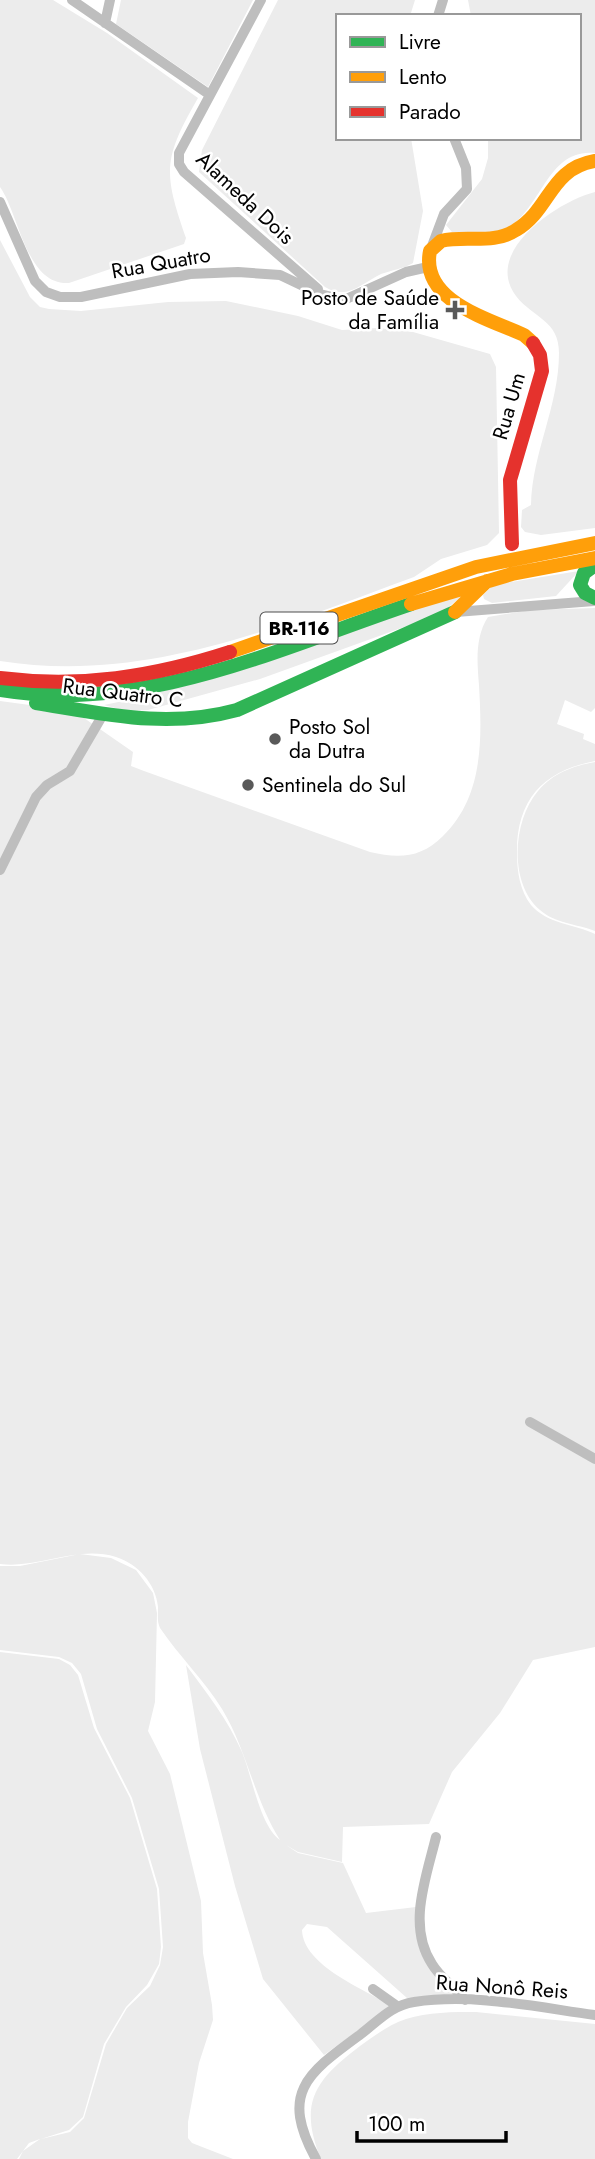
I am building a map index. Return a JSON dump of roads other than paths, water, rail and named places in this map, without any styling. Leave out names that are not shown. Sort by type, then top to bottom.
[{"type":"main road","points":[[428,267],[431,248],[442,240],[486,240],[515,231],[567,170],[578,164],[595,161]]},
{"type":"main road","name":"Rua Um","points":[[428,267],[433,285],[442,294],[528,337],[538,348],[542,361],[510,480],[512,544]]},
{"type":"main road","name":"BR-116","points":[[0,678],[62,685],[153,676],[495,562],[595,543]]},
{"type":"main road","points":[[430,582],[512,544],[552,550]]},
{"type":"main road","name":"BR-116","points":[[0,690],[43,698],[105,696],[149,690],[234,666],[490,578],[595,558]]},
{"type":"main road","points":[[595,565],[584,573],[580,585],[585,593],[595,599]]},
{"type":"main road","points":[[455,612],[490,578]]},
{"type":"main road","name":"Rua Quatro C","points":[[0,697],[143,720],[170,723],[203,721],[237,710],[455,612]]},
{"type":"street","points":[[72,0],[210,95]]},
{"type":"street","points":[[105,23],[110,0]]},
{"type":"street","name":"Alameda Dois","points":[[261,0],[179,153],[181,168],[329,298]]},
{"type":"street","points":[[431,248],[440,223],[450,208],[463,197],[468,185],[467,173],[455,140]]},
{"type":"street","name":"Rua Quatro","points":[[0,202],[28,269],[40,287],[52,295],[81,297],[169,277],[238,272],[280,275],[329,298]]},
{"type":"street","points":[[329,298],[348,299],[406,272],[428,267]]},
{"type":"street","name":"Rua Quatro C","points":[[455,612],[595,599]]},
{"type":"street","points":[[0,870],[36,797],[47,785],[70,771],[101,718]]},
{"type":"street","points":[[530,1422],[595,1459]]},
{"type":"street","points":[[436,1837],[421,1899],[421,1940],[433,1967],[465,2000]]},
{"type":"street","points":[[373,1990],[397,2006]]},
{"type":"street","name":"Rua Nonô Reis","points":[[316,2159],[302,2133],[300,2121],[299,2103],[306,2085],[325,2060],[397,2006],[429,2000],[465,2000],[595,2015]]},
{"type":"place","name":"Posto de Saúde da Família","points":[[455,310]]},
{"type":"place","name":"Posto Sol da Dutra","points":[[275,739]]},
{"type":"place","name":"Sentinela do Sul","points":[[248,785]]}]
